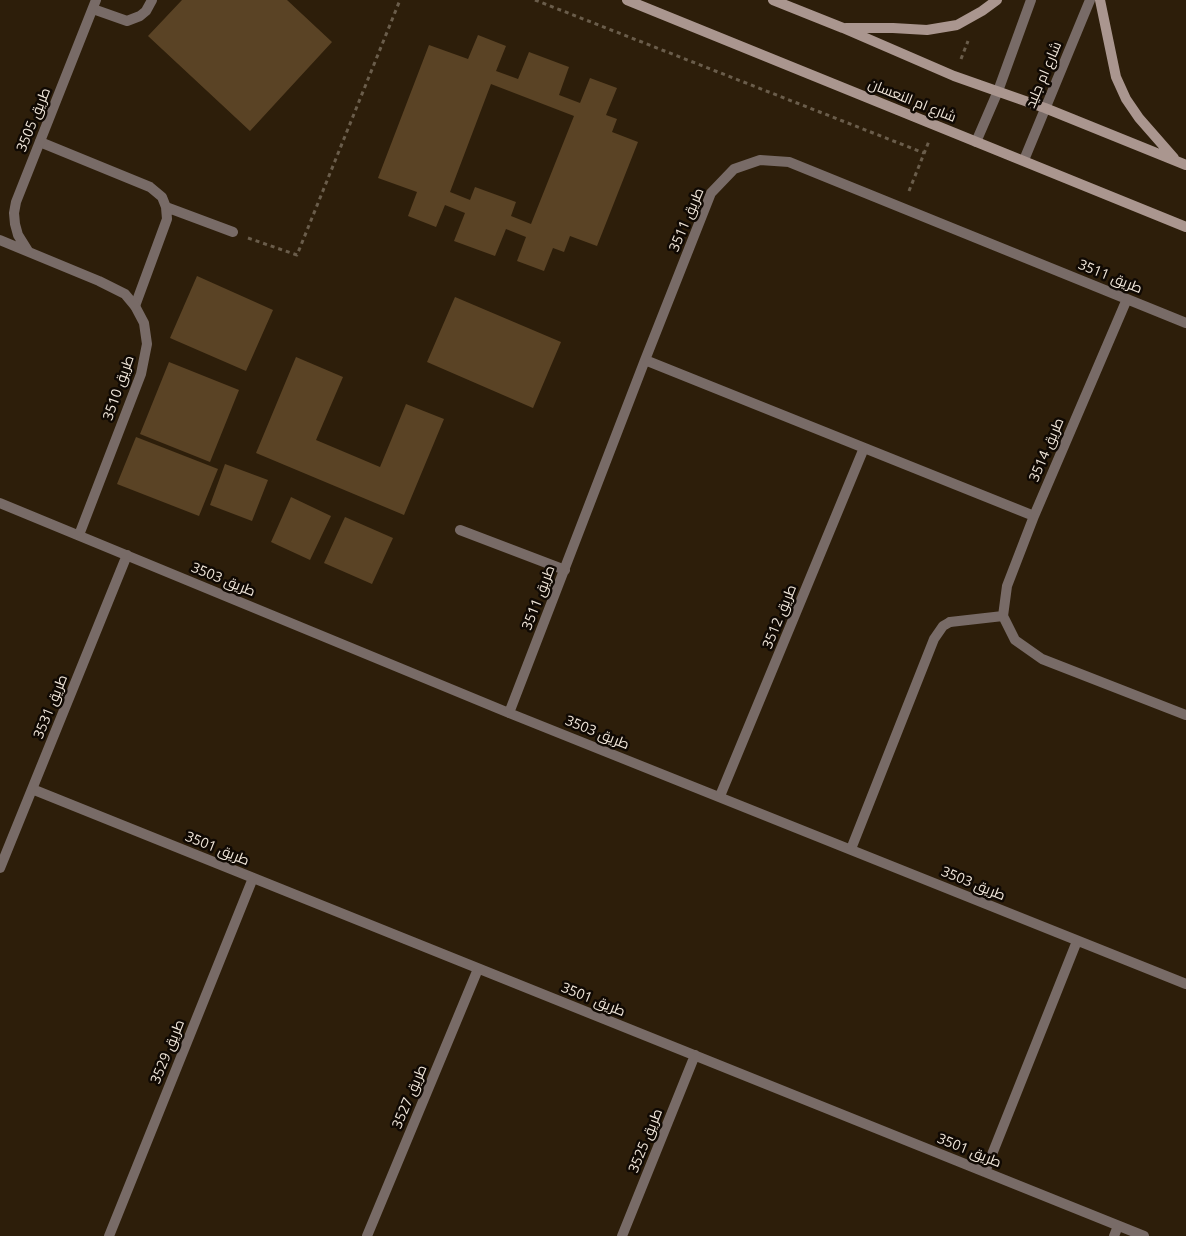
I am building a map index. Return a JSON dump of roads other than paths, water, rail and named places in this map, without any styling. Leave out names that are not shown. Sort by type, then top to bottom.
[{"type":"main road","name":"شارع ام النعسان","points":[[627,0],[1186,226]]},
{"type":"main road","points":[[773,0],[954,76],[1045,108],[1181,163]]},
{"type":"main road","points":[[843,28],[927,30],[957,25],[997,0]]},
{"type":"main road","points":[[1100,0],[1116,77],[1126,99],[1139,118],[1181,163]]},
{"type":"street","points":[[94,4],[128,20],[140,16],[146,11],[152,0]]},
{"type":"street","points":[[976,142],[998,91],[1031,0]]},
{"type":"street","name":"شارع ام جليد","points":[[1024,160],[1090,0]]},
{"type":"street","name":"طريق 3505","points":[[28,251],[18,235],[14,224],[16,202],[94,4]]},
{"type":"street","points":[[40,142],[150,186],[162,197],[166,207],[167,219],[135,306]]},
{"type":"street","name":"طريق 3511","points":[[509,713],[711,193],[734,169],[760,160],[789,162],[1186,323]]},
{"type":"street","points":[[166,207],[233,232]]},
{"type":"street","name":"طريق 3510","points":[[0,240],[125,294],[135,306],[144,323],[147,344],[141,374],[79,535]]},
{"type":"street","name":"طريق 3514","points":[[1004,616],[1007,586],[1034,516],[1127,299]]},
{"type":"street","points":[[645,360],[1034,516]]},
{"type":"street","name":"طريق 3512","points":[[720,796],[864,448]]},
{"type":"street","name":"طريق 3503","points":[[0,503],[509,713],[720,796],[1076,942],[1186,984]]},
{"type":"street","points":[[460,530],[565,570]]},
{"type":"street","name":"طريق 3531","points":[[0,868],[127,555]]},
{"type":"street","points":[[851,849],[934,639],[938,632],[950,622],[1004,616],[1015,640],[1042,659],[1186,715]]},
{"type":"street","name":"طريق 3501","points":[[32,789],[1144,1236]]},
{"type":"street","name":"طريق 3529","points":[[109,1236],[253,878]]},
{"type":"street","points":[[985,1172],[1076,942]]},
{"type":"street","name":"طريق 3527","points":[[367,1236],[478,968]]},
{"type":"street","name":"طريق 3525","points":[[622,1236],[695,1055]]},
{"type":"street","points":[[1114,1236],[1118,1226]]}]
